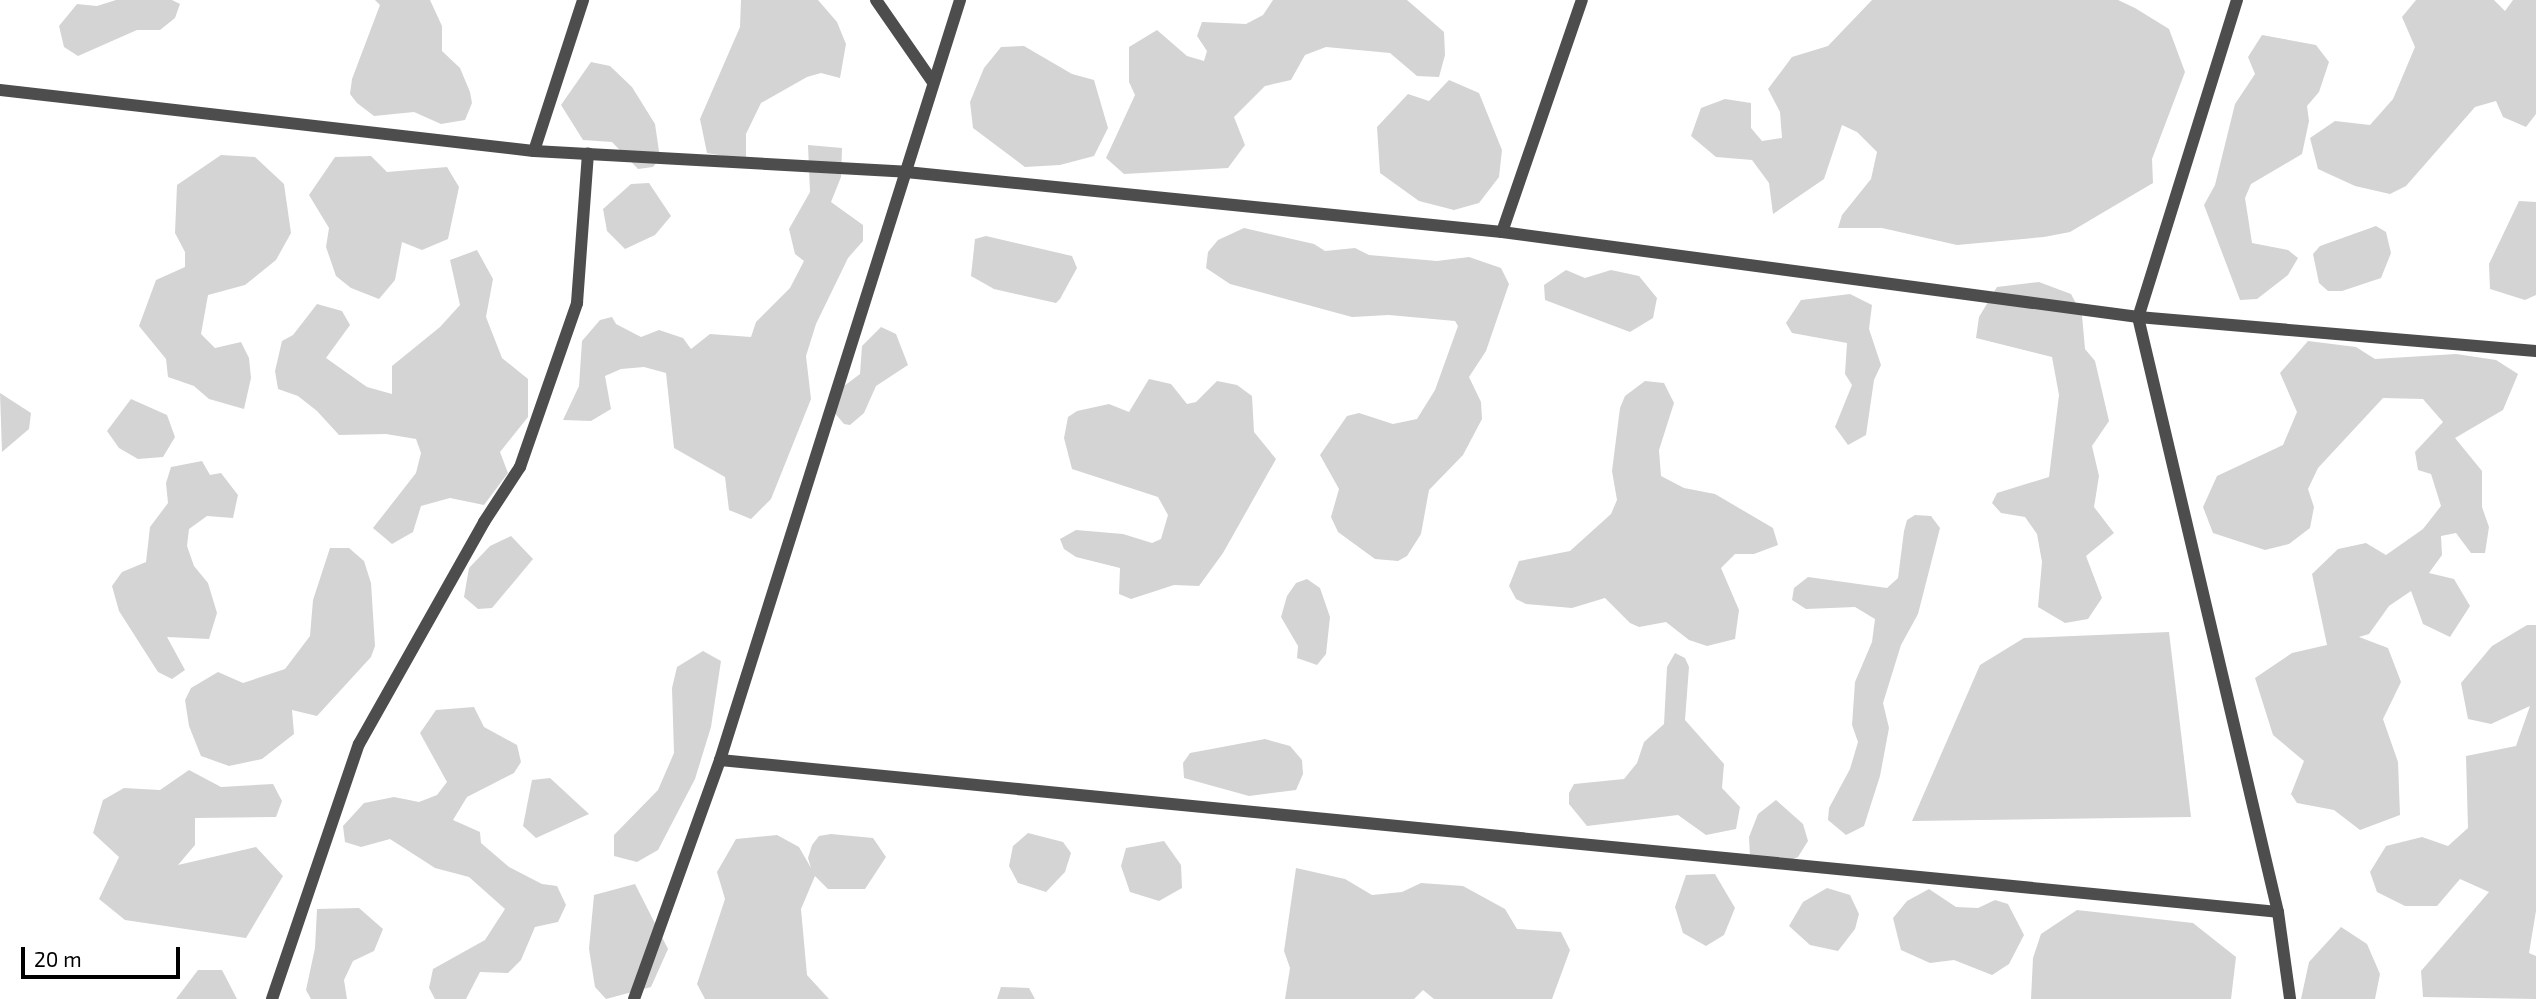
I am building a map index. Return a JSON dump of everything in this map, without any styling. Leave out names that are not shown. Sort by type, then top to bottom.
[{"type":"street","points":[[534,151],[583,0]]},
{"type":"street","points":[[876,0],[932,81]]},
{"type":"street","points":[[634,999],[720,760],[906,172],[932,81],[960,0]]},
{"type":"street","points":[[1502,232],[1582,0]]},
{"type":"street","points":[[2237,0],[2138,317],[2278,912],[2290,999]]},
{"type":"street","points":[[0,90],[534,151],[906,172],[1502,232],[2138,317],[2536,351]]},
{"type":"street","points":[[272,999],[359,744],[484,522],[520,467],[577,303],[588,153]]},
{"type":"street","points":[[720,760],[2278,912]]},
{"type":"shaded area","points":[[116,0],[172,0],[180,4],[175,18],[160,30],[137,30],[78,56],[64,47],[59,26],[77,4],[97,6]]},
{"type":"shaded area","points":[[375,0],[430,0],[442,26],[442,51],[460,68],[470,92],[472,103],[465,120],[441,124],[414,112],[374,116],[350,94],[352,79],[380,5]]},
{"type":"shaded area","points":[[741,0],[818,0],[837,22],[846,44],[840,78],[821,73],[807,77],[761,103],[746,134],[746,160],[707,153],[700,119],[740,27]]},
{"type":"shaded area","points":[[1273,0],[1407,0],[1444,32],[1445,55],[1439,77],[1417,76],[1390,53],[1326,47],[1305,55],[1291,80],[1265,86],[1234,117],[1245,145],[1228,168],[1124,174],[1106,158],[1135,95],[1129,82],[1129,47],[1157,30],[1187,56],[1204,61],[1207,51],[1197,36],[1202,22],[1246,24],[1263,15]]},
{"type":"shaded area","points":[[1872,0],[2118,0],[2169,29],[2185,72],[2152,159],[2153,183],[2070,232],[2044,237],[1957,245],[1882,228],[1838,228],[1842,215],[1871,179],[1877,152],[1857,132],[1842,125],[1824,179],[1773,214],[1769,183],[1752,160],[1716,157],[1691,136],[1701,108],[1725,99],[1751,103],[1751,128],[1762,141],[1782,138],[1780,112],[1768,89],[1792,57],[1828,46]]},
{"type":"shaded area","points":[[2416,0],[2494,0],[2505,11],[2513,0],[2536,0],[2536,114],[2526,127],[2503,117],[2496,101],[2475,107],[2406,186],[2390,194],[2355,186],[2318,169],[2310,138],[2335,121],[2370,125],[2393,99],[2415,47],[2402,17]]},
{"type":"shaded area","points":[[2262,35],[2316,45],[2329,62],[2319,92],[2307,106],[2309,121],[2302,154],[2251,184],[2245,198],[2252,243],[2288,250],[2298,258],[2288,275],[2257,299],[2240,300],[2204,205],[2215,185],[2235,104],[2255,74],[2248,57]]},
{"type":"shaded area","points":[[1024,46],[1072,74],[1094,80],[1108,128],[1094,156],[1060,165],[1025,167],[973,128],[970,102],[984,68],[1001,47]]},
{"type":"shaded area","points":[[591,62],[610,66],[632,87],[655,124],[660,158],[653,167],[638,169],[612,142],[583,140],[561,105]]},
{"type":"shaded area","points":[[1449,80],[1479,93],[1502,150],[1499,177],[1479,203],[1454,210],[1419,201],[1380,173],[1377,127],[1408,94],[1429,101]]},
{"type":"shaded area","points":[[808,145],[842,148],[841,177],[831,202],[863,225],[863,241],[848,258],[816,324],[806,356],[811,399],[771,499],[751,519],[729,510],[725,477],[674,448],[666,373],[644,367],[621,369],[605,376],[611,409],[591,421],[563,420],[579,386],[582,341],[600,320],[612,317],[616,324],[641,337],[659,330],[683,338],[691,349],[710,334],[751,337],[756,322],[790,288],[804,261],[795,254],[789,229],[810,192]]},
{"type":"shaded area","points":[[221,155],[255,157],[284,184],[291,233],[276,260],[245,285],[208,295],[201,334],[215,348],[241,342],[249,358],[251,378],[244,409],[209,399],[194,386],[168,377],[166,359],[139,326],[156,280],[185,267],[185,252],[175,233],[177,185]]},
{"type":"shaded area","points":[[371,156],[387,172],[447,167],[459,187],[448,239],[422,250],[402,242],[395,280],[379,299],[351,288],[336,276],[326,247],[329,228],[309,195],[335,157]]},
{"type":"shaded area","points":[[649,183],[671,216],[655,235],[625,249],[607,231],[603,209],[631,184]]},
{"type":"shaded area","points":[[2519,201],[2536,202],[2536,295],[2525,300],[2490,289],[2489,264]]},
{"type":"shaded area","points":[[2376,226],[2386,232],[2391,253],[2381,278],[2342,291],[2328,291],[2319,283],[2313,254],[2320,246]]},
{"type":"shaded area","points":[[1244,228],[1314,244],[1325,251],[1355,248],[1369,255],[1437,261],[1469,257],[1501,268],[1509,284],[1486,351],[1469,377],[1481,402],[1482,419],[1463,455],[1429,490],[1421,534],[1407,556],[1398,561],[1375,559],[1338,532],[1331,517],[1339,489],[1320,455],[1347,416],[1359,413],[1393,424],[1417,419],[1435,390],[1458,326],[1455,321],[1389,315],[1352,317],[1230,284],[1206,268],[1208,252],[1218,240]]},
{"type":"shaded area","points":[[986,236],[1072,256],[1077,268],[1060,299],[1056,303],[994,289],[971,276],[975,239]]},
{"type":"shaded area","points":[[477,250],[493,279],[486,317],[502,358],[528,379],[528,417],[500,452],[508,473],[484,505],[450,498],[421,506],[413,532],[392,544],[373,528],[416,473],[421,453],[416,439],[386,434],[339,435],[317,411],[298,396],[278,389],[275,371],[282,341],[293,335],[317,304],[342,311],[350,325],[326,358],[367,387],[392,394],[392,366],[440,327],[460,305],[450,260]]},
{"type":"shaded area","points":[[1566,270],[1585,278],[1611,270],[1639,276],[1657,298],[1653,318],[1630,332],[1545,300],[1544,285]]},
{"type":"shaded area","points":[[2039,282],[2071,294],[2082,315],[2085,349],[2095,361],[2109,421],[2092,446],[2099,476],[2094,507],[2114,533],[2086,556],[2102,598],[2088,619],[2065,623],[2038,607],[2042,562],[2037,534],[2025,517],[2001,513],[1992,503],[1997,493],[2049,477],[2059,395],[2052,357],[1976,338],[1979,317],[1997,287]]},
{"type":"shaded area","points":[[1850,294],[1872,305],[1869,329],[1881,365],[1874,380],[1866,435],[1848,445],[1835,427],[1852,385],[1845,374],[1847,343],[1792,333],[1786,323],[1801,300]]},
{"type":"shaded area","points":[[881,327],[896,334],[908,365],[876,386],[864,413],[850,425],[844,424],[833,411],[844,386],[860,374],[862,346]]},
{"type":"shaded area","points":[[2308,341],[2356,347],[2375,359],[2456,354],[2496,360],[2518,374],[2503,410],[2455,438],[2482,471],[2482,507],[2489,527],[2485,553],[2471,553],[2456,533],[2441,536],[2442,555],[2429,573],[2454,579],[2470,606],[2450,637],[2423,624],[2411,591],[2389,606],[2369,634],[2359,637],[2388,648],[2401,682],[2383,719],[2398,762],[2400,815],[2360,830],[2334,810],[2297,803],[2291,794],[2304,761],[2273,735],[2255,678],[2292,653],[2327,645],[2312,574],[2338,549],[2366,543],[2386,555],[2423,529],[2441,506],[2431,474],[2418,470],[2415,452],[2443,422],[2423,399],[2383,398],[2318,468],[2308,489],[2314,507],[2310,528],[2289,544],[2265,550],[2213,533],[2203,507],[2217,476],[2283,445],[2297,412],[2280,373]]},
{"type":"shaded area","points":[[1149,379],[1171,384],[1187,404],[1196,402],[1217,381],[1237,385],[1252,396],[1254,432],[1276,459],[1223,553],[1199,586],[1174,585],[1131,599],[1119,594],[1120,568],[1076,557],[1064,549],[1060,539],[1076,530],[1123,534],[1152,543],[1161,539],[1168,515],[1158,497],[1072,469],[1064,438],[1068,417],[1077,411],[1109,404],[1129,412]]},
{"type":"shaded area","points":[[1645,381],[1664,383],[1674,403],[1659,450],[1661,476],[1684,488],[1715,494],[1773,528],[1778,545],[1754,554],[1735,554],[1721,568],[1739,610],[1735,639],[1707,646],[1689,640],[1666,622],[1639,627],[1630,623],[1605,598],[1572,608],[1526,604],[1516,599],[1509,586],[1519,561],[1570,551],[1611,514],[1617,500],[1612,471],[1620,408],[1625,396]]},
{"type":"shaded area","points":[[0,393],[31,413],[29,429],[2,452]]},
{"type":"shaded area","points":[[131,399],[167,415],[175,437],[163,457],[138,459],[119,448],[107,431]]},
{"type":"shaded area","points":[[202,461],[210,475],[221,473],[238,495],[233,518],[207,516],[189,529],[187,546],[194,566],[208,583],[217,613],[209,639],[167,637],[185,670],[172,679],[158,672],[119,611],[112,586],[122,572],[146,562],[150,527],[168,503],[166,483],[171,467]]},
{"type":"shaded area","points":[[1915,515],[1931,516],[1940,528],[1918,614],[1901,645],[1883,703],[1889,728],[1880,776],[1864,826],[1846,835],[1828,820],[1829,808],[1850,769],[1858,742],[1852,725],[1855,682],[1872,642],[1875,619],[1855,607],[1806,609],[1792,600],[1794,588],[1808,577],[1887,588],[1898,578],[1904,531],[1907,520]]},
{"type":"shaded area","points":[[511,536],[533,559],[492,608],[478,609],[464,597],[469,568],[490,546]]},
{"type":"shaded area","points":[[330,548],[349,548],[364,561],[371,583],[375,646],[371,657],[317,716],[292,710],[294,734],[262,759],[229,766],[201,756],[189,726],[185,700],[191,688],[218,672],[243,683],[285,669],[310,636],[313,600]]},
{"type":"shaded area","points":[[1307,579],[1320,588],[1330,617],[1326,654],[1317,665],[1297,658],[1298,646],[1281,617],[1287,596],[1296,583]]},
{"type":"shaded area","points":[[2527,625],[2536,625],[2536,911],[2529,953],[2536,956],[2536,999],[2423,997],[2421,971],[2489,892],[2460,879],[2437,906],[2405,906],[2377,892],[2370,872],[2386,846],[2422,837],[2448,846],[2468,828],[2466,756],[2516,746],[2530,706],[2491,724],[2468,719],[2461,683],[2492,646]]},
{"type":"shaded area","points":[[2169,632],[2191,817],[1912,821],[1980,665],[2024,638]]},
{"type":"shaded area","points":[[703,651],[721,661],[711,727],[695,779],[658,850],[637,862],[614,856],[614,835],[658,790],[674,753],[672,688],[677,667]]},
{"type":"shaded area","points":[[1675,653],[1685,658],[1689,667],[1685,720],[1724,764],[1722,788],[1740,807],[1736,829],[1706,835],[1678,815],[1587,826],[1569,804],[1569,793],[1574,784],[1624,779],[1637,763],[1644,742],[1664,724],[1667,667]]},
{"type":"shaded area","points":[[474,707],[484,727],[517,745],[521,762],[514,773],[467,797],[453,820],[480,832],[481,843],[509,867],[542,884],[557,886],[566,905],[558,922],[535,927],[521,960],[508,973],[480,972],[466,999],[435,999],[429,988],[433,969],[485,940],[505,909],[469,877],[435,868],[390,839],[361,847],[345,842],[343,826],[364,803],[394,797],[419,802],[437,795],[447,782],[420,733],[436,710]]},
{"type":"shaded area","points":[[1265,739],[1290,746],[1302,760],[1303,774],[1296,790],[1249,796],[1184,778],[1183,763],[1190,753]]},
{"type":"shaded area","points":[[189,770],[221,787],[273,784],[282,801],[276,817],[195,818],[195,845],[178,865],[256,847],[283,876],[246,938],[125,920],[99,899],[119,857],[93,833],[103,800],[124,788],[160,790]]},
{"type":"shaded area","points":[[550,778],[589,814],[536,838],[523,826],[532,780]]},
{"type":"shaded area","points":[[1776,800],[1803,824],[1808,841],[1798,857],[1784,863],[1750,856],[1749,837],[1758,814]]},
{"type":"shaded area","points":[[1028,833],[1063,842],[1071,853],[1065,872],[1046,892],[1018,883],[1009,866],[1013,846]]},
{"type":"shaded area","points":[[831,834],[873,838],[886,857],[865,889],[828,889],[815,876],[801,909],[807,975],[829,999],[705,999],[697,984],[725,899],[717,872],[736,839],[777,835],[799,847],[811,868],[808,858],[812,845],[819,836]]},
{"type":"shaded area","points":[[1164,841],[1181,865],[1182,888],[1159,901],[1130,892],[1121,866],[1126,848]]},
{"type":"shaded area","points":[[1296,868],[1345,879],[1372,895],[1402,892],[1421,883],[1463,886],[1505,909],[1517,929],[1561,932],[1570,950],[1552,999],[1434,999],[1423,990],[1414,999],[1285,999],[1290,968],[1284,951]]},
{"type":"shaded area","points":[[1715,874],[1735,908],[1724,935],[1706,946],[1683,933],[1675,907],[1686,875]]},
{"type":"shaded area","points":[[635,884],[668,949],[651,987],[606,999],[595,987],[589,949],[594,895]]},
{"type":"shaded area","points":[[1827,888],[1850,895],[1859,914],[1855,929],[1838,951],[1810,945],[1789,926],[1803,902]]},
{"type":"shaded area","points":[[1929,889],[1956,907],[1978,908],[1995,900],[2008,904],[2024,935],[2009,964],[1992,975],[1954,960],[1930,963],[1901,950],[1893,918],[1907,901]]},
{"type":"shaded area","points":[[359,908],[383,929],[374,951],[353,961],[344,980],[347,999],[311,999],[306,990],[315,948],[317,909]]},
{"type":"shaded area","points":[[2077,910],[2193,923],[2236,957],[2231,999],[2031,999],[2033,958],[2041,934]]},
{"type":"shaded area","points":[[2341,927],[2367,944],[2380,974],[2375,999],[2301,999],[2309,962]]},
{"type":"shaded area","points":[[198,970],[222,970],[237,999],[176,999]]},
{"type":"shaded area","points":[[1001,987],[1029,988],[1035,999],[997,999]]}]
